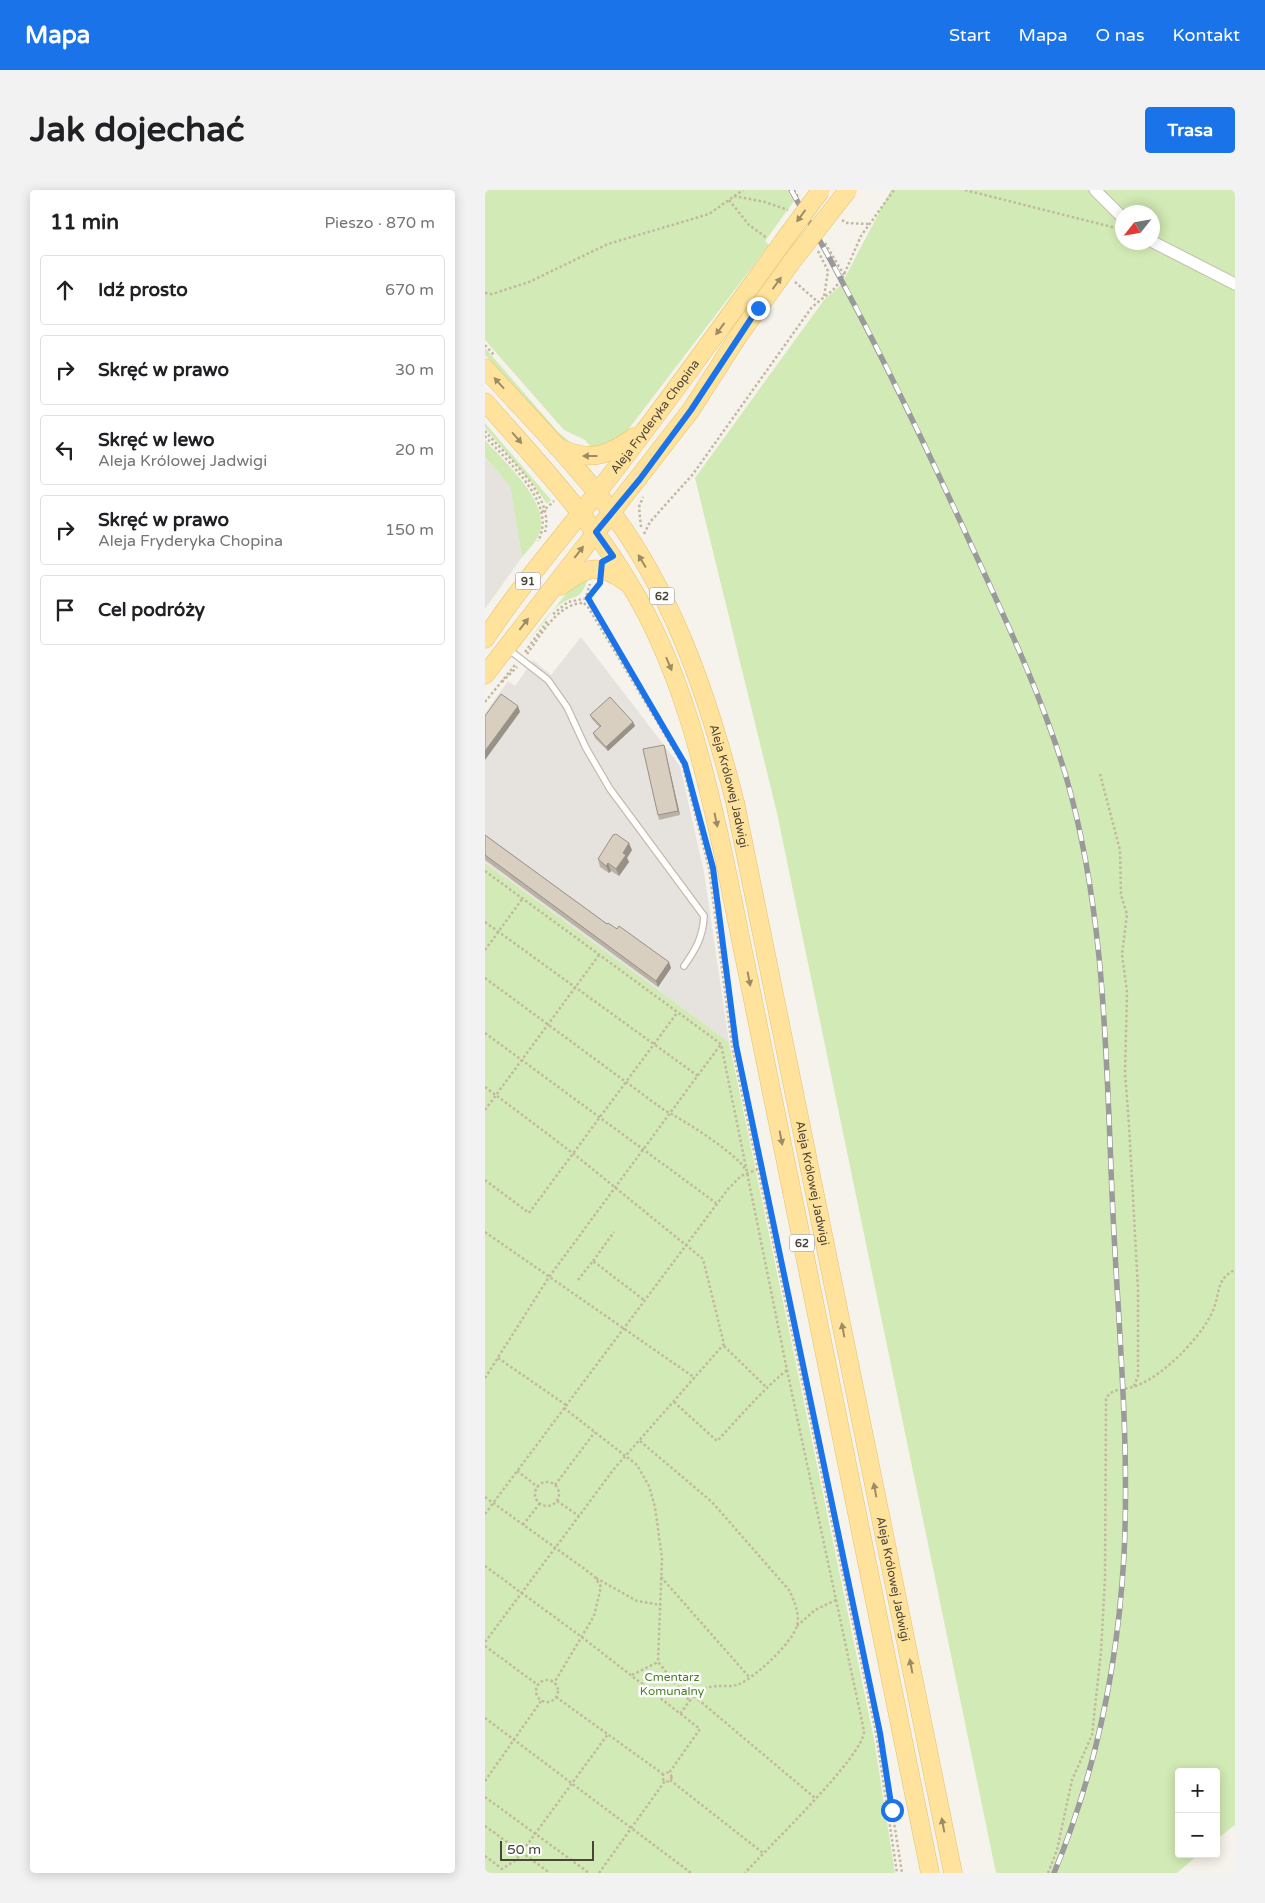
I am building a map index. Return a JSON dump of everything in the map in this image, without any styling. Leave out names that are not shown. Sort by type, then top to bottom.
[{"type":"main road","name":"Aleja Fryderyka Chopina","points":[[485,675],[580,512],[648,427],[776,242],[821,190]]},
{"type":"main road","name":"Aleja Fryderyka Chopina","points":[[500,650],[612,514],[691,410],[739,335],[793,260],[848,190]]},
{"type":"main road","name":"62","points":[[485,368],[597,493],[612,514]]},
{"type":"main road","name":"62","points":[[485,402],[596,532]]},
{"type":"main road","points":[[554,446],[579,456],[602,455],[624,444],[648,427]]},
{"type":"main road","name":"Aleja Królowej Jadwigi","points":[[612,514],[673,616],[692,658],[709,706],[733,794],[953,1873]]},
{"type":"main road","name":"Aleja Królowej Jadwigi","points":[[596,532],[630,584],[674,674],[689,716],[709,787],[930,1873]]},
{"type":"main road","points":[[543,600],[583,571],[601,569],[616,574],[630,584]]},
{"type":"street","points":[[1095,190],[1115,210]]},
{"type":"street","points":[[1160,246],[1235,284]]},
{"type":"lane","points":[[500,650],[548,680],[563,701],[586,748],[610,790],[704,916],[703,932],[698,946],[683,966]]},
{"type":"path","points":[[485,293],[492,294],[529,282],[608,244],[709,214],[743,190]]},
{"type":"path","points":[[631,543],[645,533],[650,522],[693,474],[818,302],[833,290],[842,279],[851,264],[855,245],[894,190]]},
{"type":"path","points":[[965,190],[1115,228]]},
{"type":"path","points":[[729,200],[749,225],[776,242]]},
{"type":"path","points":[[846,223],[869,224]]},
{"type":"path","points":[[794,281],[818,302]]},
{"type":"path","points":[[485,431],[537,491],[543,502],[547,523],[538,545],[543,519],[538,499],[485,436]]},
{"type":"path","points":[[500,650],[560,607],[588,598],[600,583],[601,569]]},
{"type":"path","points":[[588,598],[685,764],[713,868],[736,1045],[880,1733],[901,1873]]},
{"type":"path","points":[[500,650],[571,605],[586,604],[682,763],[711,876],[732,1046],[876,1733],[897,1873]]},
{"type":"path","points":[[485,702],[501,683],[500,650]]},
{"type":"path","points":[[1100,774],[1120,850],[1121,895],[1127,914],[1122,954],[1127,992],[1125,1082],[1138,1289],[1138,1376],[1136,1384],[1131,1388]]},
{"type":"path","points":[[485,871],[721,1044],[864,1736],[847,1764],[745,1873]]},
{"type":"path","points":[[485,950],[523,898]]},
{"type":"path","points":[[485,922],[698,1076]]},
{"type":"path","points":[[485,1110],[599,955]]},
{"type":"path","points":[[485,978],[625,1082],[736,1159],[747,1172]]},
{"type":"path","points":[[485,1180],[529,1213],[677,1013]]},
{"type":"path","points":[[485,1033],[716,1204]]},
{"type":"path","points":[[485,1378],[549,1276],[645,1150],[721,1044]]},
{"type":"path","points":[[485,1086],[699,1254],[706,1264],[723,1346],[767,1387]]},
{"type":"path","points":[[485,1514],[716,1204],[736,1180],[747,1172],[758,1169]]},
{"type":"path","points":[[485,1232],[695,1378]]},
{"type":"path","points":[[578,1280],[614,1232]]},
{"type":"path","points":[[593,1260],[644,1300]]},
{"type":"path","points":[[1048,1873],[1057,1850],[1072,1780],[1092,1735],[1101,1652],[1105,1578],[1105,1404],[1107,1396],[1112,1392],[1131,1388],[1144,1382],[1162,1371],[1181,1353],[1213,1308],[1220,1282],[1226,1274],[1235,1270]]},
{"type":"path","points":[[485,1642],[614,1469],[723,1346]]},
{"type":"path","points":[[498,1358],[565,1406],[627,1456],[642,1471],[653,1497],[661,1552],[662,1605],[658,1662],[690,1701]]},
{"type":"path","points":[[674,1402],[717,1441],[739,1420],[767,1387],[787,1370]]},
{"type":"path","points":[[555,1485],[595,1432]]},
{"type":"path","points":[[640,1441],[712,1502],[782,1582],[795,1601],[797,1626]]},
{"type":"path","points":[[517,1471],[538,1486]]},
{"type":"path","points":[[538,1486],[546,1482],[555,1485],[559,1492],[557,1501]]},
{"type":"path","points":[[538,1486],[536,1495],[540,1503]]},
{"type":"path","points":[[485,1497],[595,1577],[637,1601],[662,1605]]},
{"type":"path","points":[[557,1501],[579,1516]]},
{"type":"path","points":[[540,1503],[549,1505],[557,1501]]},
{"type":"path","points":[[523,1525],[540,1503]]},
{"type":"path","points":[[485,1566],[632,1675],[700,1729],[669,1773],[670,1780]]},
{"type":"path","points":[[554,1684],[583,1638],[600,1599],[601,1587],[595,1577]]},
{"type":"path","points":[[661,1577],[750,1678]]},
{"type":"path","points":[[680,1714],[694,1696],[706,1688],[736,1685],[750,1678],[781,1649],[792,1636],[797,1626],[815,1610],[836,1600]]},
{"type":"path","points":[[485,1646],[538,1684]]},
{"type":"path","points":[[632,1675],[658,1662]]},
{"type":"path","points":[[545,1680],[554,1684],[557,1690],[556,1697],[548,1702],[541,1701],[536,1693],[538,1684],[545,1680]]},
{"type":"path","points":[[694,1696],[815,1798]]},
{"type":"path","points":[[556,1697],[663,1774],[665,1780]]},
{"type":"path","points":[[485,1780],[541,1701]]},
{"type":"path","points":[[485,1718],[691,1873]]},
{"type":"path","points":[[485,1856],[503,1869],[516,1860],[607,1734]]},
{"type":"path","points":[[663,1774],[669,1773]]},
{"type":"path","points":[[665,1780],[670,1780],[763,1853]]},
{"type":"path","points":[[599,1873],[665,1780]]},
{"type":"path","points":[[485,1797],[589,1873]]},
{"type":"path","points":[[485,1826],[550,1873]]},
{"type":"shaded area","points":[[485,457],[510,486],[522,557],[485,609]]},
{"type":"shaded area","points":[[581,637],[680,766],[704,872],[729,1042],[485,863],[485,713],[508,681],[515,686],[533,660],[551,675]]},
{"type":"green space","points":[[485,190],[787,190],[794,201],[765,241],[769,245],[624,435],[595,452],[585,440],[564,430],[485,340]]},
{"type":"green space","points":[[891,190],[1235,190],[1235,1825],[1220,1837],[1220,1768],[1175,1768],[1175,1858],[1194,1858],[1177,1873],[996,1873],[777,813],[695,478],[824,300],[841,285]]},
{"type":"green space","points":[[485,348],[559,433],[570,442],[583,448],[559,439],[485,355]]},
{"type":"green space","points":[[485,423],[551,500],[547,504],[485,428]]},
{"type":"green space","points":[[485,440],[523,482],[538,507],[541,520],[540,532],[535,542],[522,557],[510,486],[485,457]]},
{"type":"green space","points":[[589,576],[580,594],[553,610],[573,585]]},
{"type":"green space","name":"Cmentarz Komunalny","points":[[485,863],[729,1042],[874,1739],[895,1873],[489,1873],[485,1870]]},
{"type":"building","points":[[501,694],[518,706],[485,751],[485,716]]},
{"type":"building","points":[[610,697],[633,722],[606,747],[593,733],[601,726],[590,715]]},
{"type":"building","points":[[664,745],[678,811],[658,815],[643,749]]},
{"type":"building","points":[[616,834],[629,843],[623,853],[626,855],[616,869],[608,863],[606,866],[598,859],[613,835]]},
{"type":"building","points":[[485,835],[607,924],[617,929],[619,926],[669,962],[656,981],[485,855]]},
{"type":"railway","points":[[791,190],[839,275],[905,404],[1020,653],[1044,712],[1065,773],[1078,824],[1088,876],[1096,928],[1105,1034],[1124,1419],[1124,1555],[1116,1636],[1103,1717],[1082,1796],[1054,1873]]},
{"type":"route","points":[[758,308],[691,410],[640,479],[596,532],[613,556],[602,562],[600,583],[588,598],[685,764],[713,868],[736,1045],[880,1733],[892,1810]]}]
